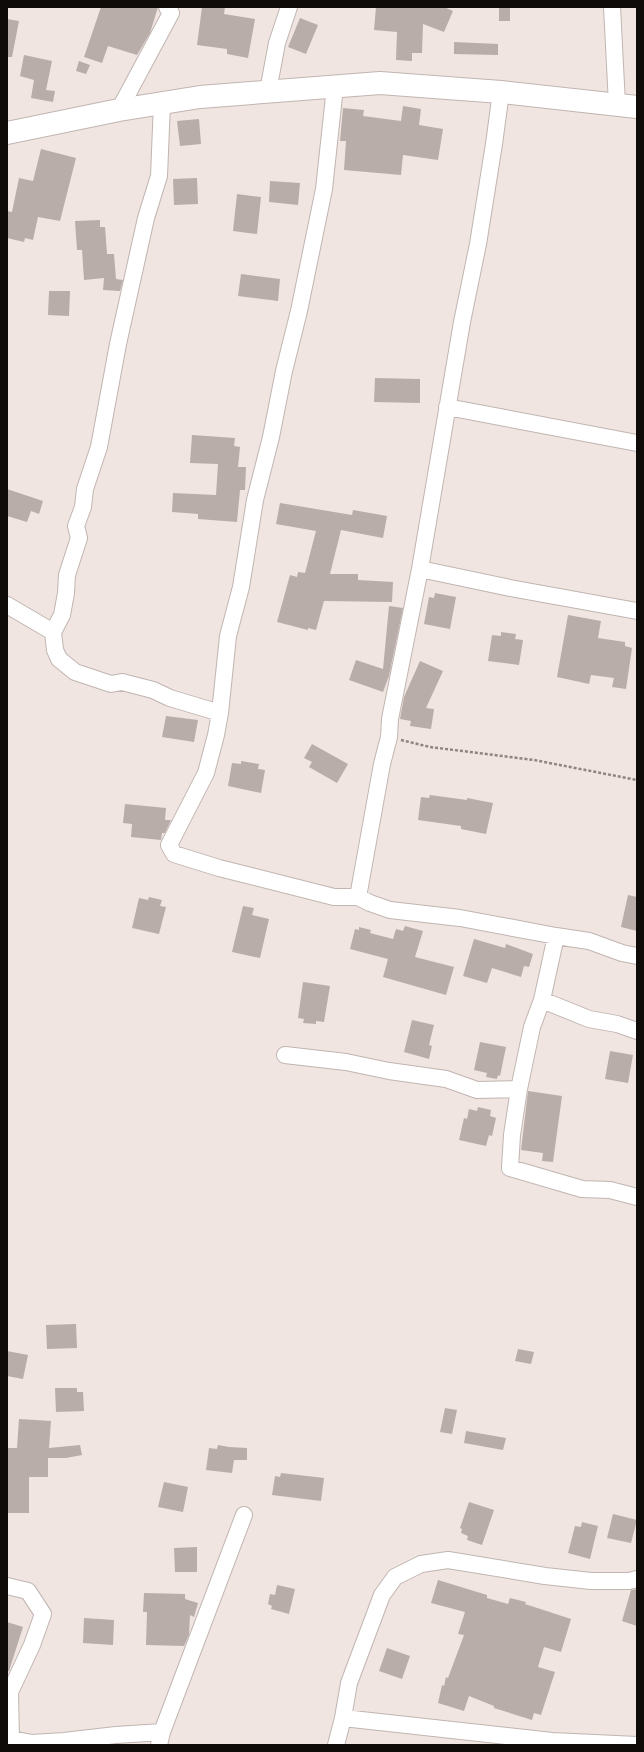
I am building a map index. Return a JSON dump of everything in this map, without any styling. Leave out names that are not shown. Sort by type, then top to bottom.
[{"type":"street","points":[[119,110],[171,13],[167,7]]},
{"type":"street","points":[[268,91],[277,43],[289,7]]},
{"type":"street","points":[[8,136],[119,110],[200,96],[380,83],[501,92],[627,106],[612,7]]},
{"type":"street","points":[[335,87],[324,189],[299,311],[255,500],[241,587],[228,636],[220,713],[206,773],[170,845],[174,854],[334,897],[358,897],[390,910],[460,918],[589,941],[622,953],[637,956]]},
{"type":"street","points":[[358,897],[382,764],[389,737],[390,720],[420,569],[462,322],[478,244],[501,92]]},
{"type":"street","points":[[162,103],[158,176],[146,218],[118,344],[99,447],[76,526],[78,538],[67,575],[66,593],[62,615],[53,632],[55,650],[59,659],[75,672],[111,684],[122,682],[153,690],[170,698],[220,713]]},
{"type":"street","points":[[448,407],[637,443]]},
{"type":"street","points":[[420,569],[510,588],[637,611]]},
{"type":"street","points":[[7,605],[53,632]]},
{"type":"street","points":[[556,936],[542,1000],[532,1027],[518,1089],[512,1135],[510,1168],[582,1189],[610,1190],[637,1197]]},
{"type":"street","points":[[542,1000],[589,1019],[617,1024],[637,1031]]},
{"type":"street","points":[[285,1055],[346,1062],[446,1079],[477,1090],[518,1089]]},
{"type":"street","points":[[7,1586],[28,1591],[43,1614],[32,1645],[10,1692],[11,1739],[32,1743],[116,1735],[161,1739],[244,1516]]},
{"type":"street","points":[[336,1745],[343,1718],[349,1682],[382,1595],[395,1577],[422,1564],[448,1560],[545,1576],[591,1580],[637,1579]]},
{"type":"street","points":[[343,1718],[552,1741],[637,1744]]},
{"type":"path","points":[[389,737],[430,747],[534,760],[637,780]]},
{"type":"building","points":[[101,7],[158,7],[150,33],[137,55],[108,46],[102,63],[84,57]]},
{"type":"building","points":[[202,7],[225,7],[224,14],[255,19],[248,58],[227,54],[227,49],[197,45]]},
{"type":"building","points":[[376,7],[444,7],[453,11],[444,32],[423,24],[422,53],[412,53],[412,61],[396,60],[397,32],[374,30]]},
{"type":"building","points":[[499,7],[510,7],[510,21],[499,21]]},
{"type":"building","points":[[300,18],[318,25],[306,54],[288,47]]},
{"type":"building","points":[[7,19],[19,21],[12,57],[7,57]]},
{"type":"building","points":[[454,42],[498,44],[498,55],[454,54]]},
{"type":"building","points":[[24,55],[52,61],[46,90],[55,91],[53,102],[31,98],[34,80],[20,76]]},
{"type":"building","points":[[79,61],[90,65],[86,74],[76,71]]},
{"type":"building","points":[[403,106],[421,109],[419,125],[443,129],[438,160],[403,155],[401,175],[344,170],[346,141],[340,141],[343,108],[364,110],[363,116],[401,121]]},
{"type":"building","points":[[199,119],[201,144],[180,146],[177,121]]},
{"type":"building","points":[[41,149],[76,158],[60,221],[38,217],[33,240],[25,238],[24,242],[7,238],[7,211],[12,212],[19,178],[33,181]]},
{"type":"building","points":[[197,178],[198,204],[174,205],[173,179]]},
{"type":"building","points":[[270,181],[300,183],[298,205],[269,202]]},
{"type":"building","points":[[237,194],[261,197],[257,234],[233,231]]},
{"type":"building","points":[[100,220],[100,227],[105,227],[107,254],[114,254],[116,279],[123,280],[120,291],[103,290],[104,278],[84,280],[82,250],[77,250],[75,221]]},
{"type":"building","points":[[241,274],[280,279],[278,301],[238,296]]},
{"type":"building","points":[[49,291],[70,291],[69,316],[48,315]]},
{"type":"building","points":[[375,378],[420,379],[420,403],[374,402]]},
{"type":"building","points":[[192,435],[235,438],[234,446],[240,447],[238,467],[246,467],[245,490],[240,490],[237,522],[198,519],[198,514],[172,512],[173,493],[216,495],[218,464],[190,463]]},
{"type":"building","points":[[7,489],[43,501],[39,514],[31,511],[27,522],[7,516]]},
{"type":"building","points":[[280,503],[352,515],[353,510],[387,516],[383,538],[341,530],[330,574],[358,574],[358,580],[393,582],[392,602],[324,601],[316,630],[308,628],[308,630],[277,622],[290,575],[297,577],[298,572],[305,573],[316,531],[276,524]]},
{"type":"building","points":[[435,593],[456,597],[450,629],[424,624],[429,597],[434,598]]},
{"type":"building","points":[[389,606],[403,608],[389,676],[383,692],[349,680],[356,660],[383,669]]},
{"type":"building","points":[[568,615],[601,621],[598,638],[625,642],[625,646],[632,648],[626,689],[612,687],[614,678],[591,675],[589,684],[557,677]]},
{"type":"building","points":[[501,632],[516,634],[515,639],[523,640],[519,665],[488,661],[492,635],[501,636]]},
{"type":"building","points":[[420,661],[443,671],[426,708],[434,709],[431,729],[410,726],[411,721],[400,719],[404,697]]},
{"type":"building","points":[[166,716],[198,720],[194,742],[162,737]]},
{"type":"building","points":[[312,744],[348,764],[337,783],[309,767],[312,762],[304,758]]},
{"type":"building","points":[[241,761],[259,764],[258,769],[265,770],[261,793],[228,786],[232,763],[241,764]]},
{"type":"building","points":[[430,795],[467,800],[467,798],[493,803],[486,834],[461,829],[461,826],[418,820],[421,797],[429,798]]},
{"type":"building","points":[[125,804],[166,808],[165,820],[171,820],[165,833],[162,833],[161,840],[131,837],[132,824],[123,823]]},
{"type":"building","points":[[628,895],[637,897],[637,931],[621,927]]},
{"type":"building","points":[[149,897],[162,900],[160,906],[166,907],[159,934],[132,928],[139,898],[148,900]]},
{"type":"building","points":[[243,906],[254,908],[252,915],[269,919],[260,958],[232,952]]},
{"type":"building","points":[[405,926],[423,931],[415,957],[454,967],[446,995],[383,977],[388,959],[350,949],[355,929],[359,930],[359,927],[371,930],[370,933],[393,939],[396,929],[403,931]]},
{"type":"building","points":[[474,939],[505,948],[506,944],[533,954],[529,967],[524,966],[521,977],[492,968],[487,983],[463,976]]},
{"type":"building","points":[[303,982],[330,986],[324,1022],[316,1021],[316,1024],[303,1023],[304,1019],[298,1018]]},
{"type":"building","points":[[412,1020],[434,1025],[429,1045],[432,1046],[429,1059],[404,1052]]},
{"type":"building","points":[[480,1042],[506,1047],[500,1076],[498,1075],[497,1079],[486,1077],[487,1073],[474,1070]]},
{"type":"building","points":[[610,1051],[633,1055],[628,1083],[605,1079]]},
{"type":"building","points":[[528,1091],[562,1096],[553,1162],[542,1161],[543,1153],[521,1150]]},
{"type":"building","points":[[478,1107],[491,1110],[490,1116],[496,1118],[492,1136],[489,1135],[486,1146],[459,1140],[464,1118],[467,1119],[469,1109],[477,1111]]},
{"type":"building","points":[[76,1324],[77,1348],[47,1349],[46,1325]]},
{"type":"building","points":[[518,1349],[534,1352],[531,1364],[515,1361]]},
{"type":"building","points":[[7,1351],[28,1355],[23,1379],[7,1376]]},
{"type":"building","points":[[55,1388],[77,1388],[77,1392],[83,1392],[84,1411],[56,1412]]},
{"type":"building","points":[[445,1408],[457,1410],[452,1434],[440,1432]]},
{"type":"building","points":[[19,1419],[51,1421],[49,1448],[80,1445],[82,1455],[66,1458],[48,1458],[48,1477],[29,1477],[29,1513],[7,1513],[7,1448],[17,1448]]},
{"type":"building","points":[[466,1431],[506,1438],[503,1450],[464,1443]]},
{"type":"building","points":[[218,1445],[247,1448],[247,1460],[234,1460],[232,1473],[206,1470],[209,1448],[217,1449]]},
{"type":"building","points":[[281,1473],[324,1478],[321,1501],[272,1495],[275,1476],[280,1477]]},
{"type":"building","points":[[164,1482],[188,1487],[183,1512],[158,1507]]},
{"type":"building","points":[[469,1502],[494,1510],[482,1545],[467,1540],[468,1536],[461,1533],[462,1529],[460,1528]]},
{"type":"building","points":[[613,1514],[637,1520],[631,1543],[607,1538]]},
{"type":"building","points":[[582,1522],[598,1526],[590,1559],[568,1553],[575,1526],[581,1527]]},
{"type":"building","points":[[197,1547],[197,1572],[175,1572],[174,1548]]},
{"type":"building","points":[[438,1580],[487,1595],[487,1598],[508,1604],[510,1598],[526,1602],[525,1604],[571,1619],[561,1652],[544,1647],[538,1667],[555,1672],[541,1715],[534,1713],[532,1720],[494,1708],[494,1706],[469,1696],[464,1711],[438,1703],[442,1685],[444,1686],[446,1677],[448,1678],[464,1635],[458,1634],[465,1612],[431,1603]]},
{"type":"building","points":[[277,1585],[295,1589],[289,1614],[271,1609],[272,1606],[268,1604],[270,1594],[275,1595]]},
{"type":"building","points":[[637,1589],[637,1626],[622,1621],[631,1590]]},
{"type":"building","points":[[144,1593],[185,1594],[185,1599],[198,1603],[194,1617],[190,1615],[189,1635],[184,1646],[146,1645],[147,1612],[143,1612]]},
{"type":"building","points":[[84,1618],[114,1620],[113,1645],[83,1643]]},
{"type":"building","points":[[7,1622],[23,1627],[9,1671],[7,1671]]},
{"type":"building","points":[[387,1648],[410,1656],[402,1679],[379,1671]]}]
